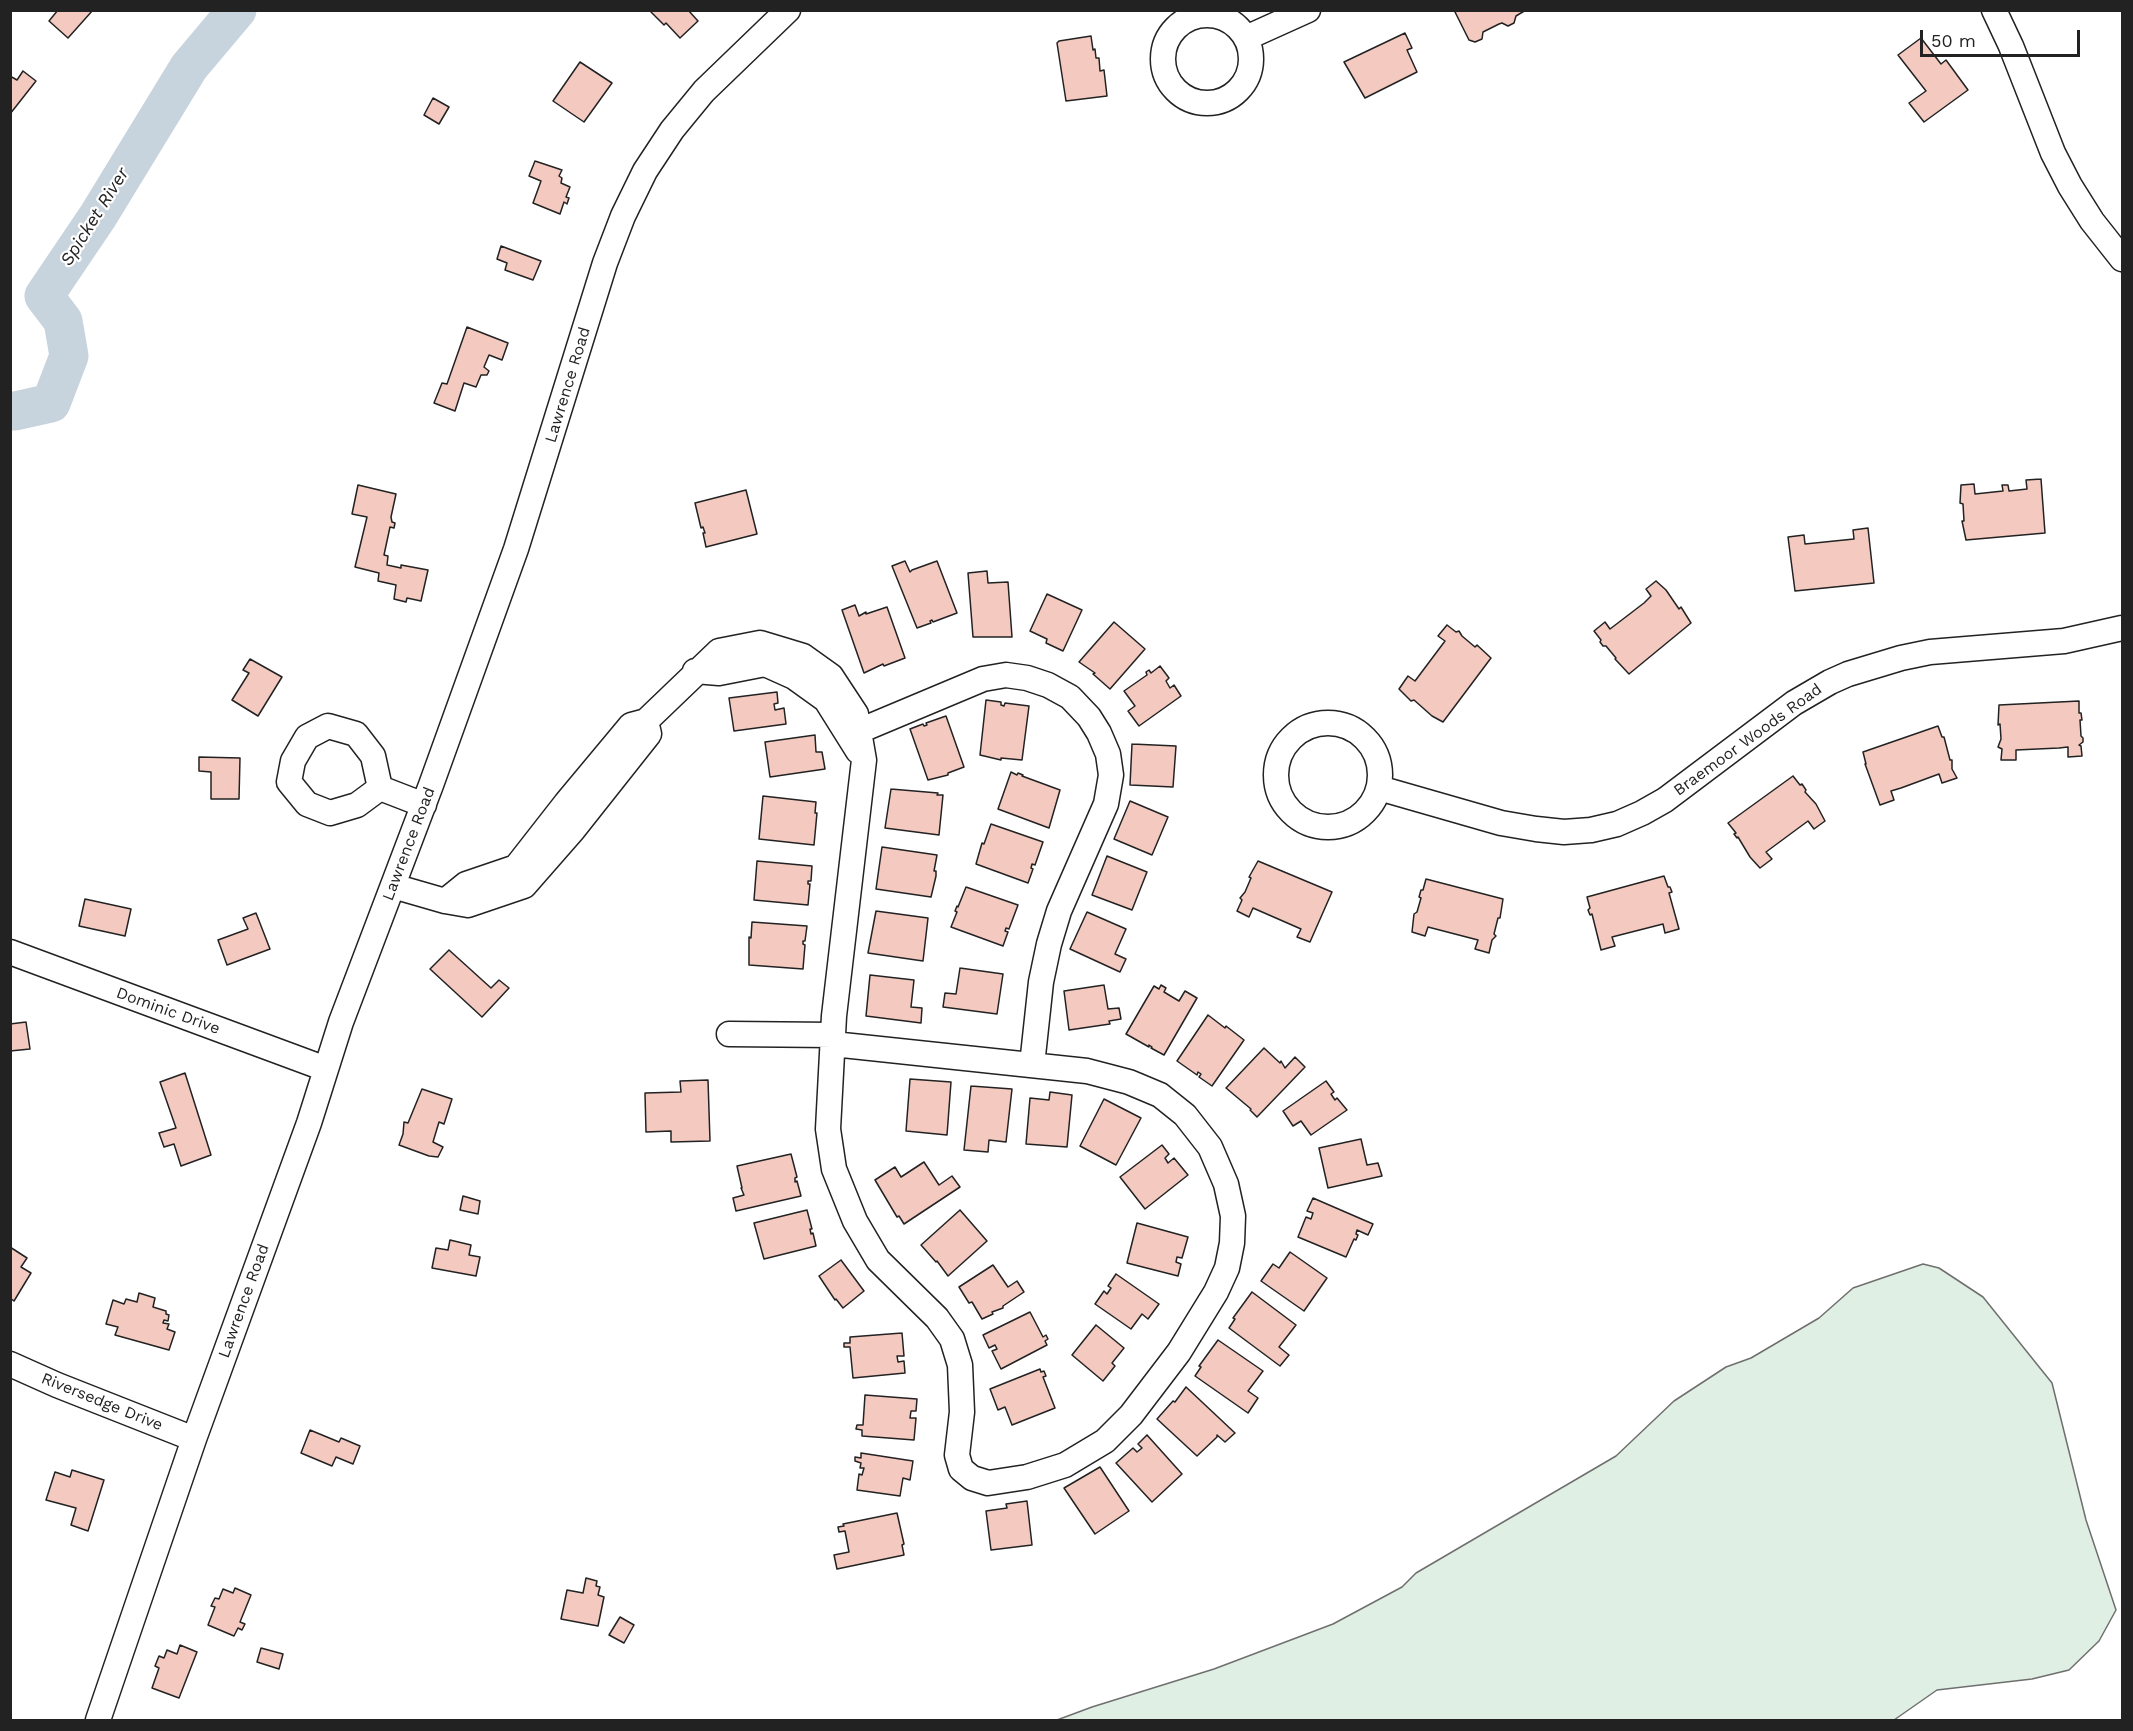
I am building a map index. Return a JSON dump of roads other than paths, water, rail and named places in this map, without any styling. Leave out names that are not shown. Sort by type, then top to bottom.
[{"type":"street","name":"Lawrence Road","points":[[98,1720],[194,1439],[309,1123],[341,1022],[424,805],[516,549],[605,263],[622,216],[645,171],[672,130],[704,92],[788,10]]},
{"type":"street","points":[[1246,38],[1308,10]]},
{"type":"street","points":[[1994,10],[2011,46],[2053,153],[2092,221],[2122,259]]},
{"type":"street","name":"Braemoor Woods Road","points":[[1379,788],[1501,823],[1564,832],[1591,830],[1617,824],[1665,800],[1794,703],[1848,674],[1930,652],[2064,641],[2122,628]]},
{"type":"street","points":[[393,886],[468,905],[524,886],[573,830],[649,734],[646,721],[719,651],[760,643],[803,656],[831,676],[856,714],[864,760],[833,1039],[828,1129],[834,1169],[855,1221],[878,1260],[938,1318],[952,1339],[960,1365],[962,1412],[957,1455],[961,1469],[972,1478],[988,1483],[1027,1477],[1065,1465],[1105,1441],[1131,1415],[1179,1352],[1216,1292],[1227,1268],[1232,1243],[1233,1216],[1226,1184],[1210,1147],[1185,1115],[1160,1095],[1129,1082],[1087,1071],[833,1039],[729,1034]]},
{"type":"street","points":[[696,671],[719,673],[765,664],[794,677],[826,699],[864,760]]},
{"type":"street","points":[[859,731],[983,679],[1006,675],[1027,678],[1048,685],[1070,698],[1089,717],[1099,733],[1108,754],[1111,775],[1106,804],[1059,911],[1049,944],[1041,982],[1032,1065]]},
{"type":"street","points":[[1317,724],[1341,725],[1362,735],[1376,754],[1381,776],[1379,788],[1375,800],[1359,818],[1340,826],[1318,827],[1299,818],[1284,803],[1277,783],[1278,762],[1287,743],[1306,728],[1317,724]]},
{"type":"street","points":[[380,788],[424,805]]},
{"type":"street","name":"Dominic Drive","points":[[10,952],[326,1069]]},
{"type":"street","name":"Riversedge Drive","points":[[10,1364],[57,1386],[194,1439]]},
{"type":"waterway","name":"Spicket River","points":[[10,411],[51,403],[69,356],[63,321],[44,296],[98,216],[189,67],[237,10]]}]
